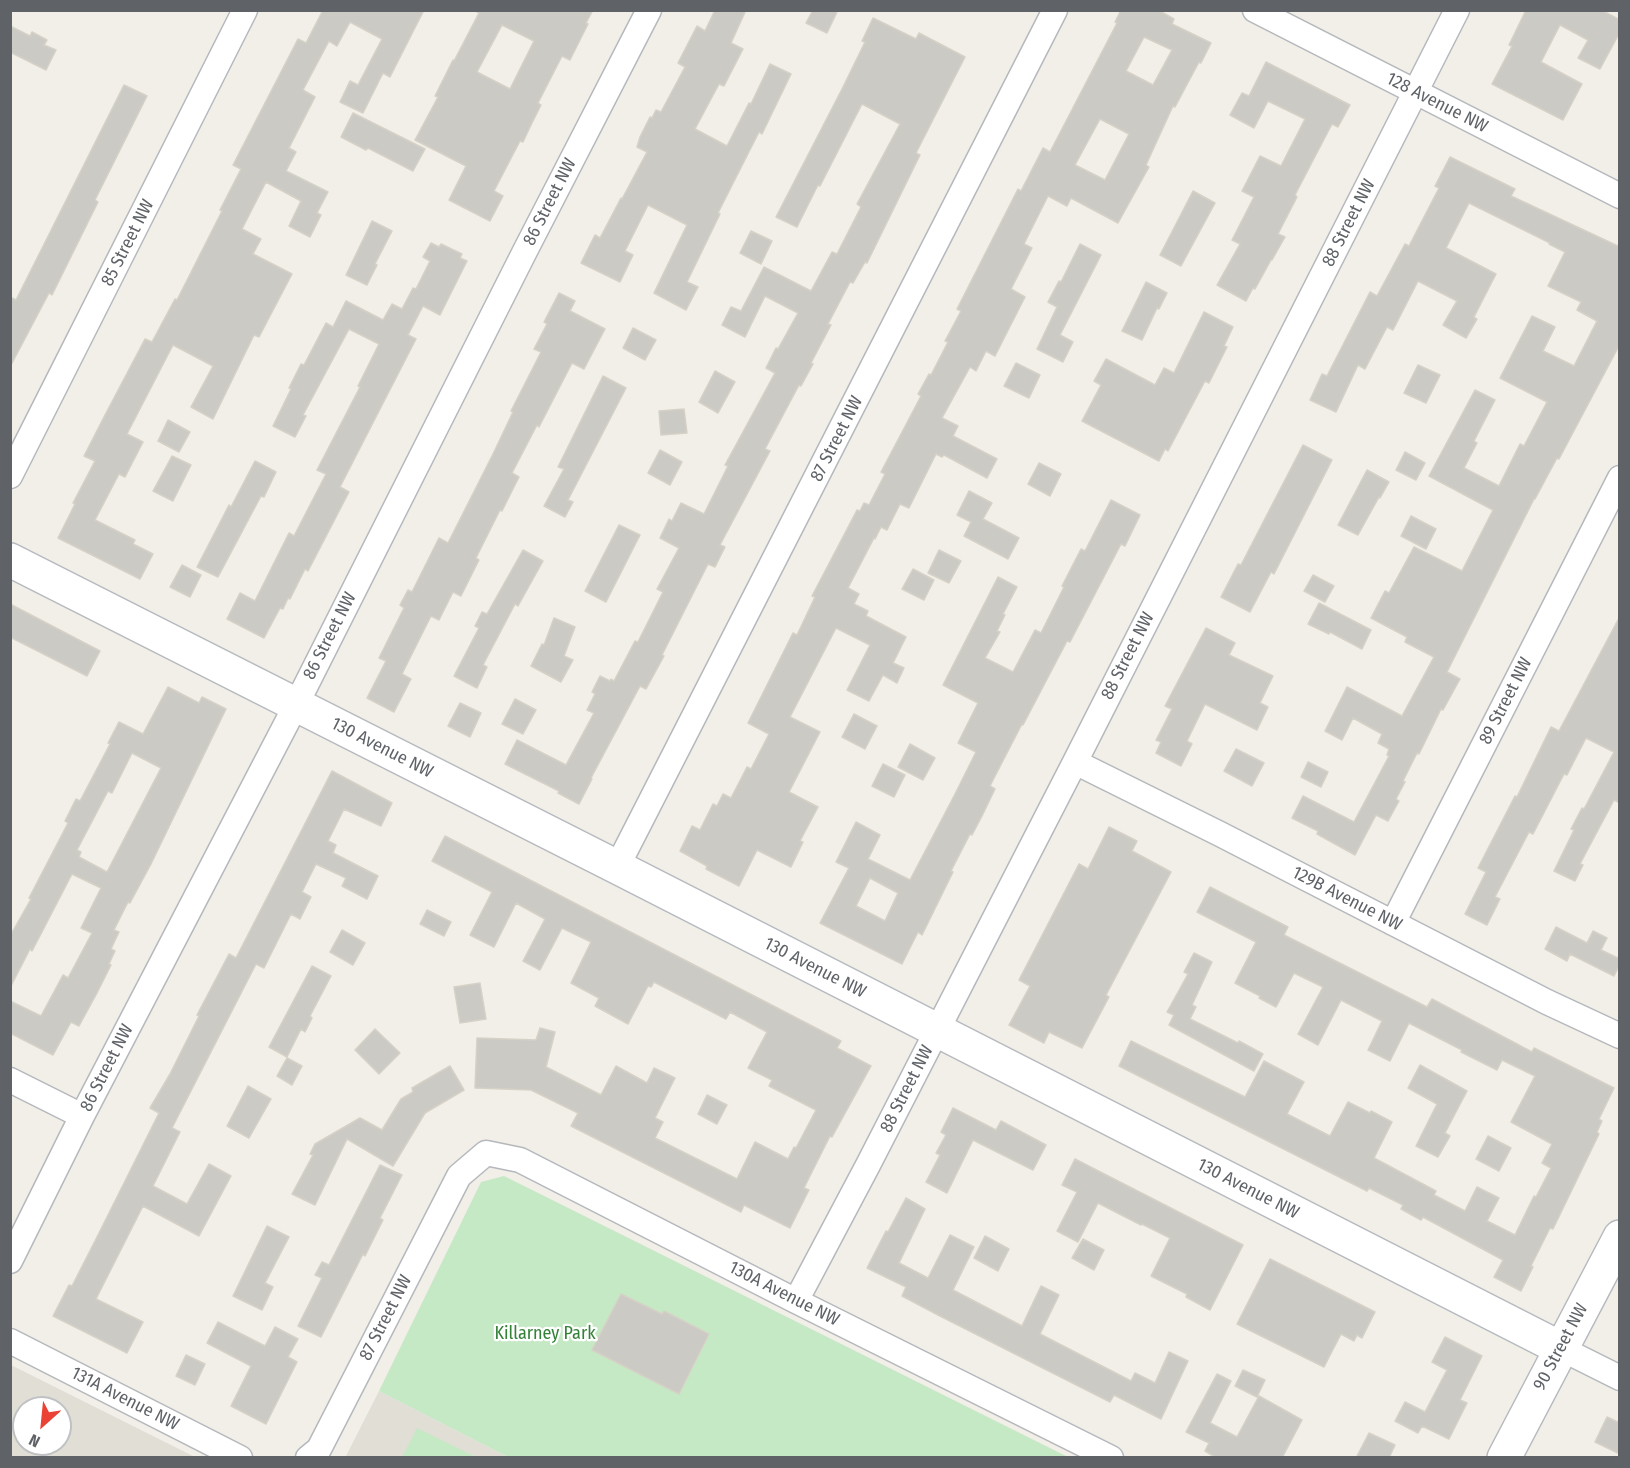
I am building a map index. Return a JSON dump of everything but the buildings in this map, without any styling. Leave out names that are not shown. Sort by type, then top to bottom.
[{"type":"street","name":"85 Street NW","points":[[10,476],[245,10]]},
{"type":"street","name":"86 Street NW","points":[[10,1261],[82,1116],[296,705],[649,10]]},
{"type":"street","name":"87 Street NW","points":[[617,867],[1055,10]]},
{"type":"street","name":"128 Avenue NW","points":[[1255,10],[1620,196]]},
{"type":"street","name":"88 Street NW","points":[[796,1300],[1075,762],[1457,10]]},
{"type":"street","name":"89 Street NW","points":[[1394,924],[1620,477]]},
{"type":"street","name":"130 Avenue NW","points":[[10,560],[1620,1378]]},
{"type":"street","name":"129B Avenue NW","points":[[1075,762],[1547,1002],[1620,1036]]},
{"type":"street","points":[[10,1080],[82,1116]]},
{"type":"street","name":"130A Avenue NW","points":[[459,1176],[486,1154],[520,1160],[1111,1458]]},
{"type":"street","name":"87 Street NW","points":[[308,1458],[319,1449],[459,1176]]},
{"type":"street","name":"90 Street NW","points":[[1504,1458],[1620,1237]]},
{"type":"street","name":"131A Avenue NW","points":[[10,1341],[240,1458]]},
{"type":"shaded area","points":[[11,1365],[195,1457],[11,1457]]},
{"type":"shaded area","points":[[379,1391],[508,1457],[345,1458]]},
{"type":"green space","name":"Killarney Park","points":[[504,1176],[1068,1457],[508,1457],[379,1391],[481,1182]]},
{"type":"green space","points":[[417,1428],[476,1457],[402,1457]]}]
